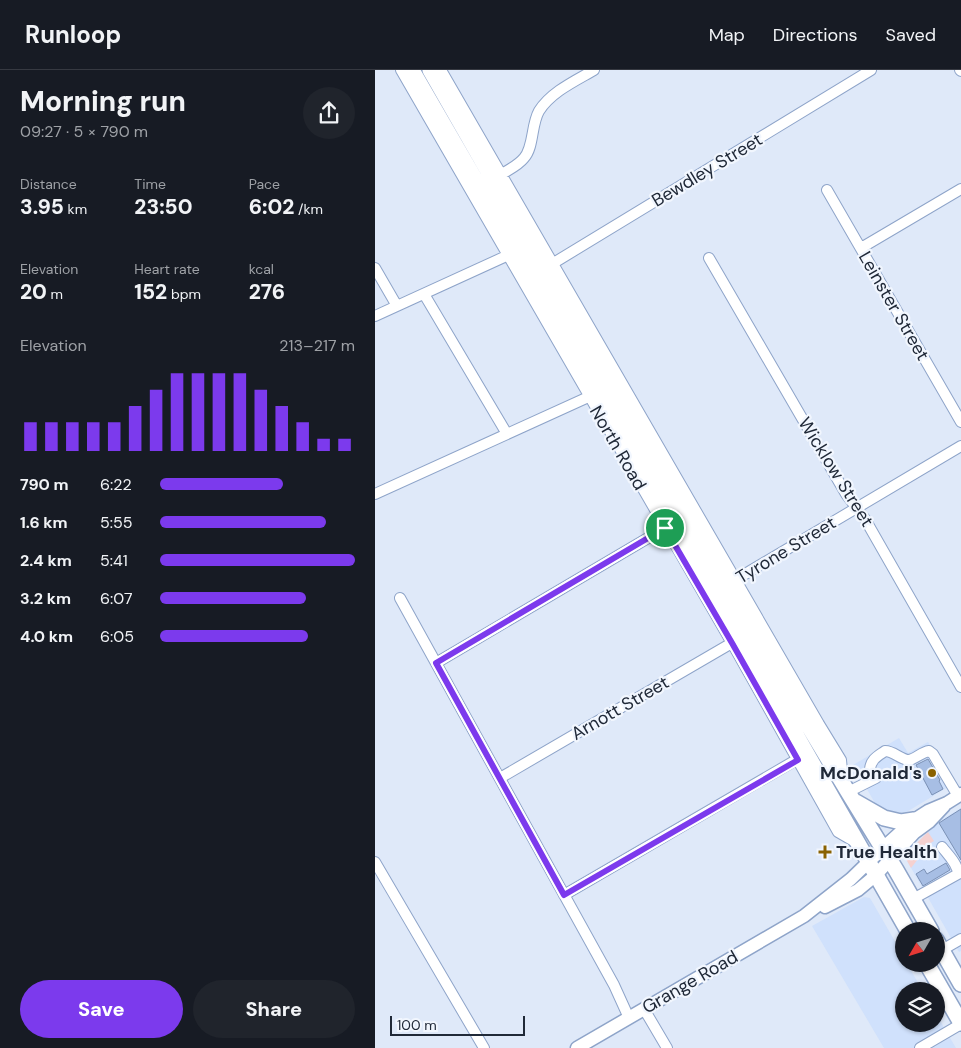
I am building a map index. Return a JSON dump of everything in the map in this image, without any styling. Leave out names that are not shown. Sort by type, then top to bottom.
[{"type":"highway","name":"North Road","points":[[412,70],[491,181],[548,266],[599,391],[669,525],[726,586],[736,641],[802,757],[858,844],[902,922]]},
{"type":"highway","name":"North Road","points":[[430,70],[491,181],[512,253],[726,586],[926,922]]},
{"type":"highway","points":[[848,793],[867,809],[884,818],[901,822],[914,820]]},
{"type":"highway","points":[[906,922],[915,904]]},
{"type":"highway","points":[[945,956],[961,984]]},
{"type":"highway","points":[[932,972],[961,1024]]},
{"type":"main road","points":[[886,854],[914,820],[955,797]]},
{"type":"main road","points":[[886,854],[929,822],[955,797]]},
{"type":"main road","name":"Grange Road","points":[[577,1048],[804,916],[851,879],[872,869],[886,854]]},
{"type":"street","name":"North Road","points":[[401,70],[512,253]]},
{"type":"street","name":"North Road","points":[[441,70],[491,181]]},
{"type":"street","points":[[491,181],[525,157],[536,117],[546,102],[556,93],[594,70]]},
{"type":"street","name":"Bewdley Street","points":[[548,266],[871,70]]},
{"type":"street","points":[[861,248],[961,189]]},
{"type":"street","name":"Leinster Street","points":[[827,190],[961,422]]},
{"type":"street","points":[[375,316],[512,253]]},
{"type":"street","name":"Wicklow Street","points":[[709,258],[846,494],[865,519],[961,687]]},
{"type":"street","name":"North Road","points":[[548,266],[726,586],[841,760],[848,793]]},
{"type":"street","points":[[375,268],[397,306]]},
{"type":"street","points":[[424,294],[507,434]]},
{"type":"street","points":[[375,494],[599,391]]},
{"type":"street","name":"Tyrone Street","points":[[726,586],[961,446]]},
{"type":"street","name":"North Road","points":[[669,525],[736,641]]},
{"type":"street","points":[[436,663],[669,525]]},
{"type":"street","points":[[400,598],[614,985],[636,1014],[667,1048]]},
{"type":"street","name":"Arnott Street","points":[[500,778],[736,641]]},
{"type":"street","points":[[564,895],[820,746]]},
{"type":"street","points":[[848,793],[875,778],[870,769],[871,764],[874,758],[885,751],[893,752],[909,760],[929,751],[933,754],[955,797]]},
{"type":"street","points":[[915,904],[958,874],[958,870],[942,847]]},
{"type":"street","points":[[375,862],[483,1048]]},
{"type":"street","points":[[945,943],[961,939]]},
{"type":"street","points":[[920,1048],[961,1024]]},
{"type":"shaded area","points":[[899,738],[908,753],[928,742],[953,784],[905,813],[879,810],[853,765]]},
{"type":"shaded area","points":[[961,808],[961,951],[959,952],[945,927],[945,922],[942,922],[906,859],[912,848],[941,820]]},
{"type":"shaded area","points":[[928,832],[934,841],[914,852],[918,859],[911,868],[906,859],[913,848]]},
{"type":"shaded area","points":[[864,897],[870,898],[895,941],[895,972],[912,972],[918,982],[895,982],[895,1032],[945,1032],[945,1029],[956,1048],[884,1048],[812,926]]},
{"type":"building","points":[[928,759],[943,789],[932,795],[916,765]]},
{"type":"building","points":[[961,809],[961,860],[939,823]]},
{"type":"building","points":[[946,863],[950,870],[923,886],[916,874],[924,869],[927,874]]},
{"type":"place","name":"McDonald's","points":[[932,773]]},
{"type":"place","name":"True Health","points":[[825,852]]},
{"type":"route","points":[[665,528],[798,760],[564,895],[436,663],[665,528]]}]
